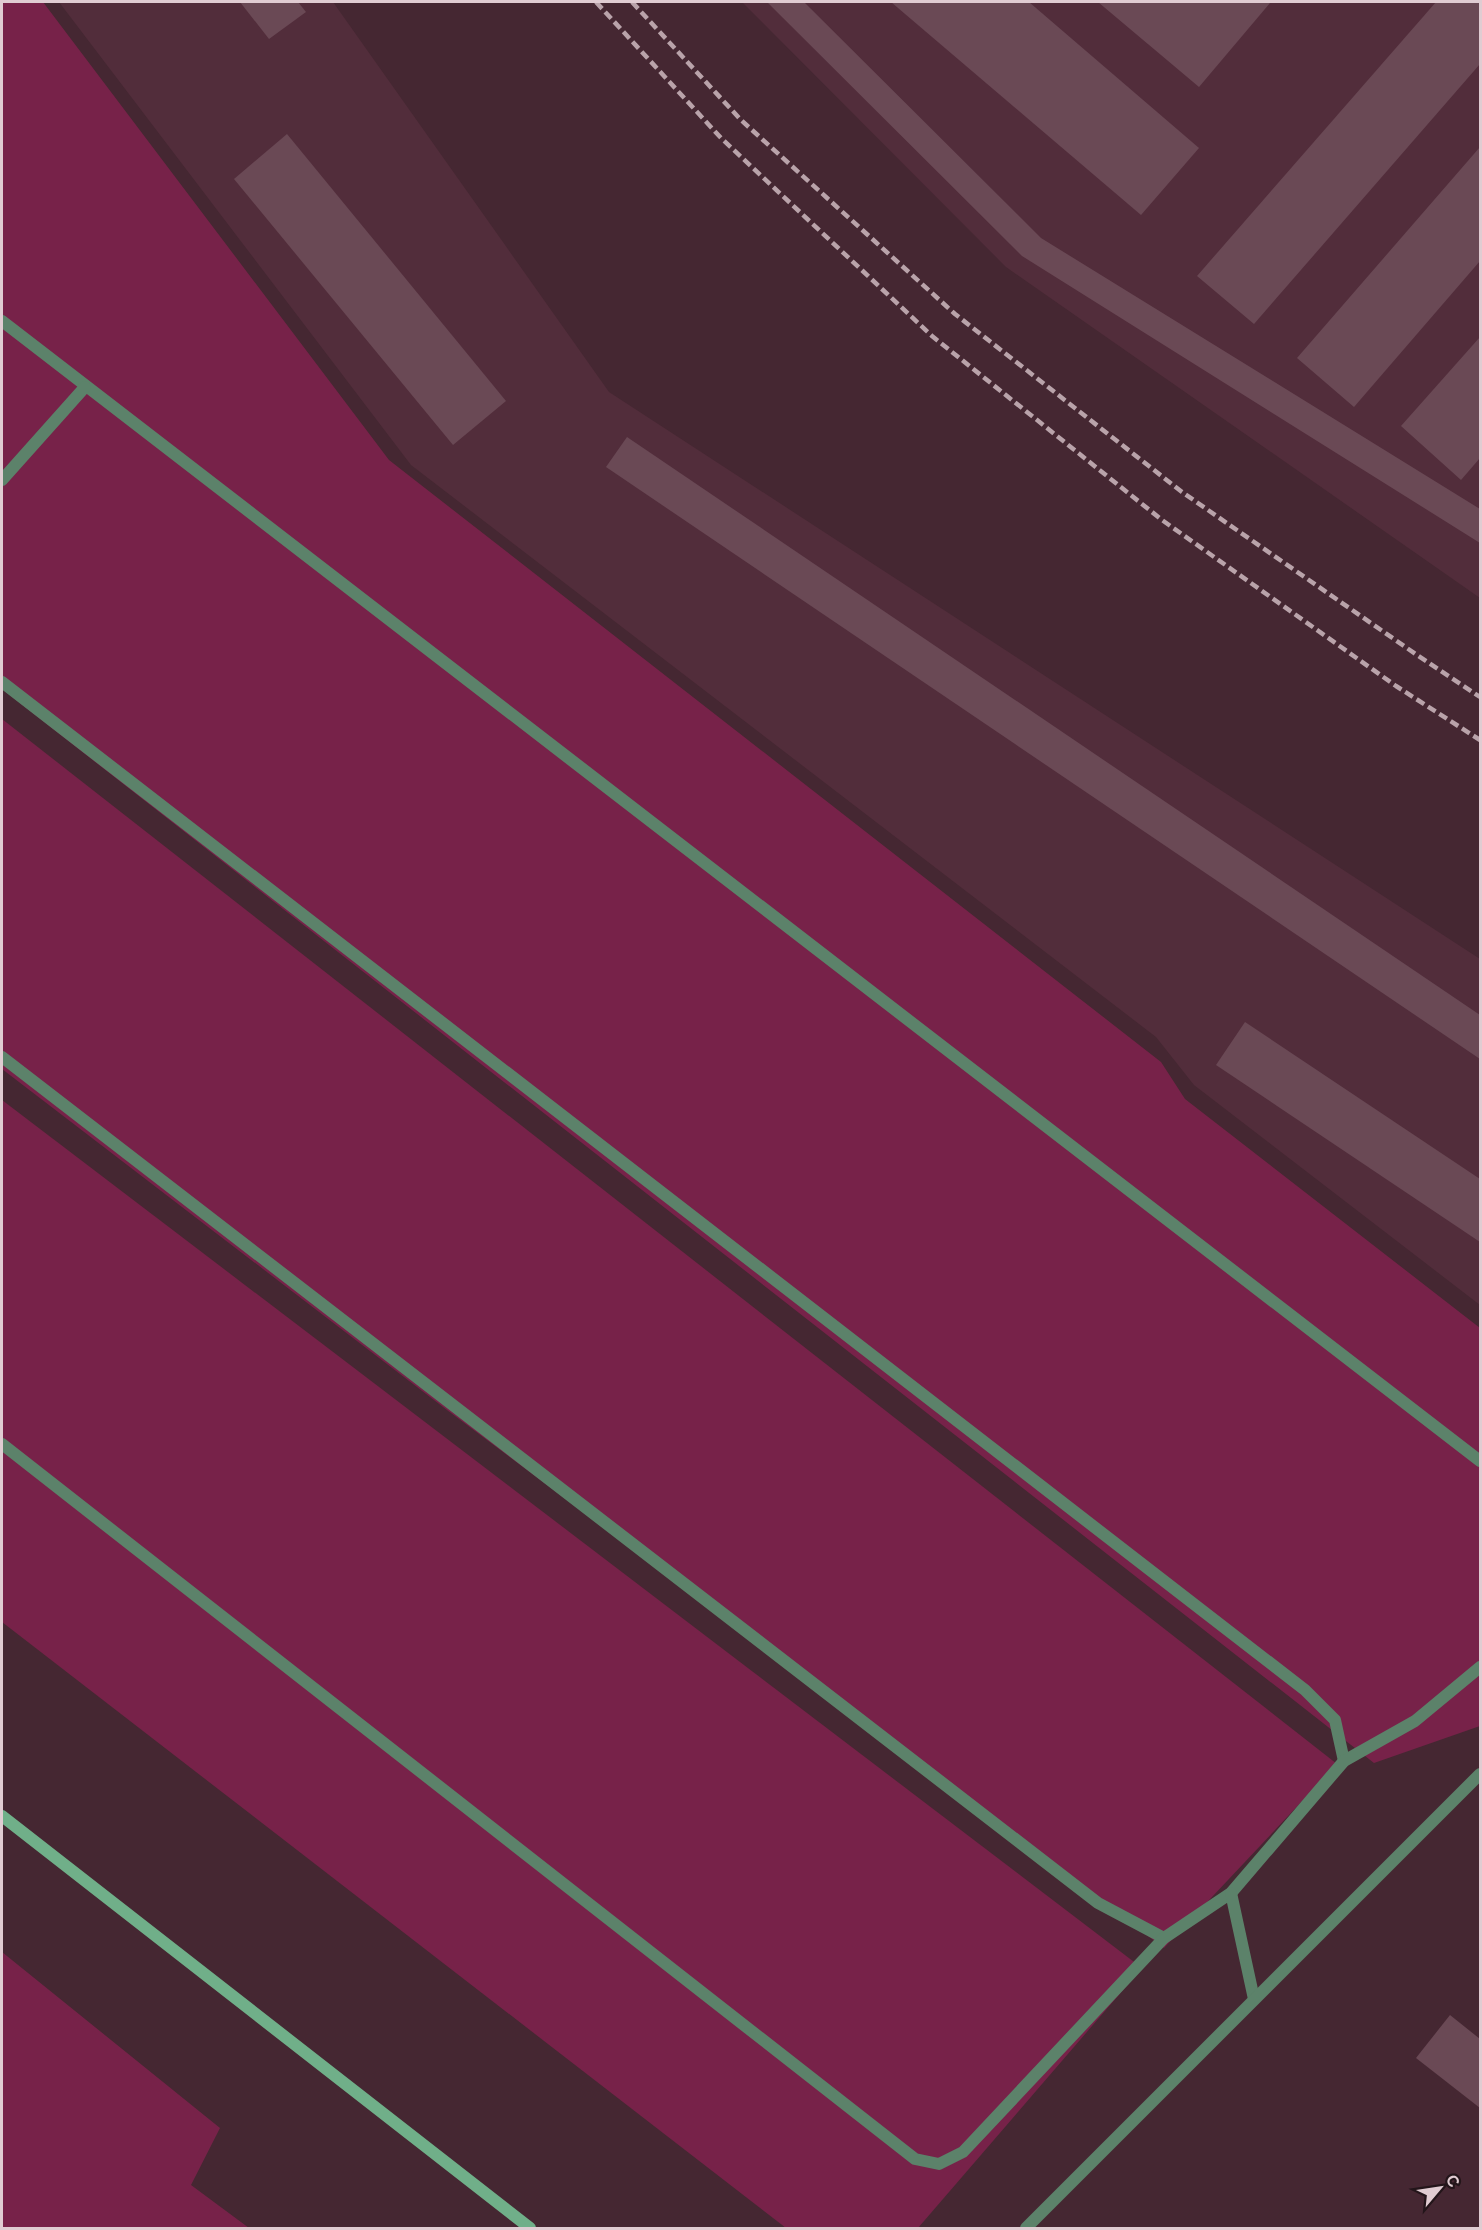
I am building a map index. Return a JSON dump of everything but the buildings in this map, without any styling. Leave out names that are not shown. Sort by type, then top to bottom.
[{"type":"main road","points":[[2,1816],[530,2229]]},
{"type":"lane","points":[[2,321],[1480,1461]]},
{"type":"lane","points":[[2,480],[86,387]]},
{"type":"lane","points":[[2,682],[1305,1690],[1335,1720],[1344,1761]]},
{"type":"lane","points":[[2,1057],[1098,1904],[1164,1938]]},
{"type":"lane","points":[[2,1444],[915,2159],[939,2163],[963,2152],[1164,1938],[1231,1893],[1344,1761],[1415,1721],[1480,1667]]},
{"type":"lane","points":[[1026,2229],[1480,1774]]},
{"type":"lane","points":[[1231,1893],[1254,1999]]},
{"type":"shaded area","points":[[2,2],[43,2],[389,460],[1161,1062],[1185,1099],[1480,1328],[1480,1726],[1374,1763],[2,689]]},
{"type":"shaded area","points":[[59,2],[333,2],[609,392],[1480,959],[1480,1305],[1194,1085],[1156,1037],[411,465]]},
{"type":"shaded area","points":[[742,2],[1480,2],[1480,598],[1006,267]]},
{"type":"shaded area","points":[[2,719],[1337,1764],[1164,1948],[447,1410],[2,1069]]},
{"type":"shaded area","points":[[2,1100],[1142,1968],[918,2228],[786,2228],[2,1622]]},
{"type":"shaded area","points":[[2,1952],[220,2128],[191,2185],[249,2228],[2,2228]]},
{"type":"railway","points":[[596,2],[721,138],[932,336],[1162,520],[1396,686],[1480,740]]},
{"type":"railway","points":[[632,2],[741,120],[955,314],[1182,492],[1480,697]]}]
